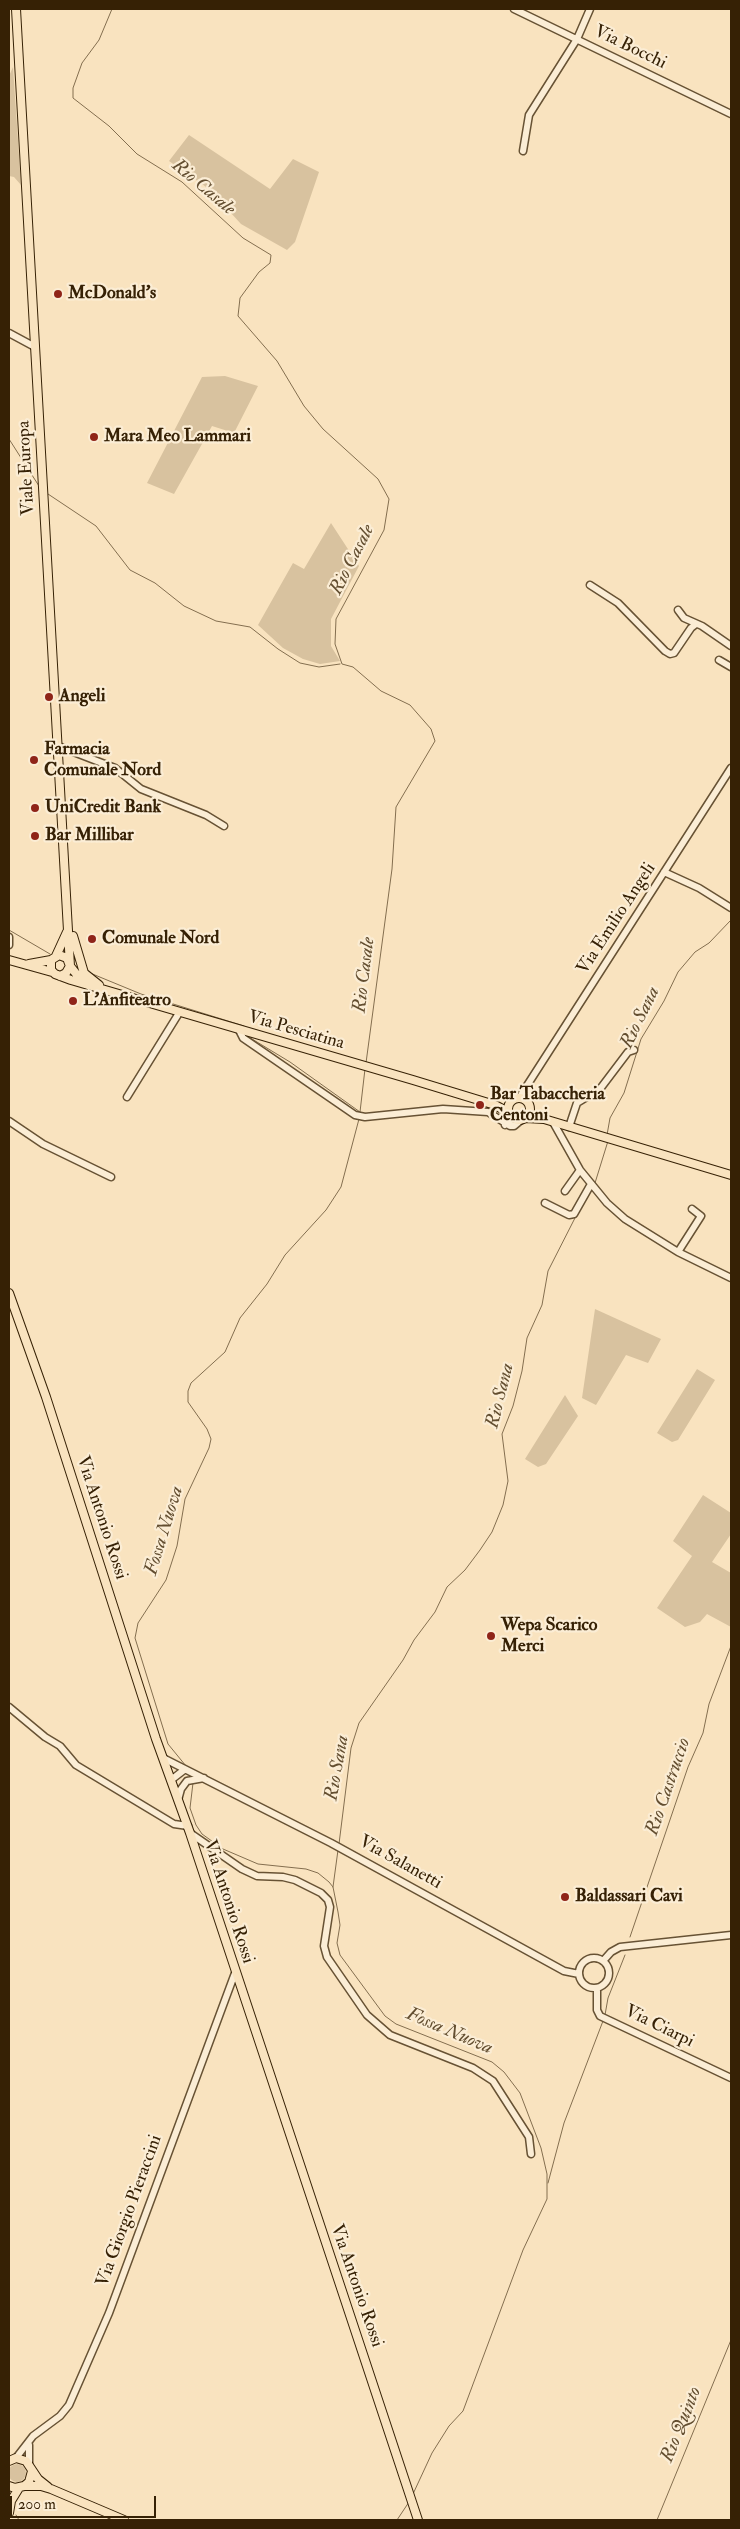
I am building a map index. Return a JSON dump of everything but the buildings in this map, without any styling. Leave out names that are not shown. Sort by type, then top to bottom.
[{"type":"main road","name":"Viale Europa","points":[[16,9],[70,966]]},
{"type":"main road","name":"Viale Europa","points":[[54,958],[66,936],[69,925]]},
{"type":"main road","name":"Viale Europa","points":[[69,925],[88,978],[116,994]]},
{"type":"main road","name":"Via Pesciatina","points":[[23,964],[54,958],[67,958],[70,966],[81,980],[88,985]]},
{"type":"main road","points":[[52,972],[50,968],[54,958]]},
{"type":"main road","name":"Via Pesciatina","points":[[9,960],[46,972],[52,972],[116,994],[495,1105],[509,1111],[515,1120],[544,1120],[553,1122],[731,1175]]},
{"type":"main road","points":[[60,976],[66,974],[70,966]]},
{"type":"main road","name":"Via Pesciatina","points":[[509,1111],[525,1103],[544,1120]]},
{"type":"main road","points":[[524,1119],[525,1103]]},
{"type":"main road","name":"Via Antonio Rossi","points":[[9,1293],[46,1397],[170,1780],[189,1830],[418,2520]]},
{"type":"main road","points":[[12,2459],[30,2468],[51,2489]]},
{"type":"main road","points":[[12,2520],[9,2512],[11,2501],[31,2478],[30,2468]]},
{"type":"main road","points":[[9,2486],[42,2486],[124,2520]]},
{"type":"street","name":"Via Bocchi","points":[[514,9],[731,114]]},
{"type":"street","points":[[523,151],[529,115],[577,38],[590,9]]},
{"type":"street","points":[[9,333],[35,346]]},
{"type":"street","points":[[590,585],[618,603],[664,652],[674,654],[691,628],[696,624]]},
{"type":"street","points":[[678,610],[684,618],[731,646]]},
{"type":"street","points":[[719,660],[731,667]]},
{"type":"street","points":[[58,746],[115,768],[141,789],[206,815],[224,826]]},
{"type":"street","name":"Via Emilio Angeli","points":[[525,1103],[529,1085],[731,768]]},
{"type":"street","points":[[664,872],[699,888],[731,908]]},
{"type":"street","points":[[9,937],[9,945]]},
{"type":"street","points":[[127,1097],[179,1012]]},
{"type":"street","points":[[239,1030],[243,1038],[358,1116],[443,1109],[488,1112],[498,1117],[505,1125],[514,1126],[524,1119]]},
{"type":"street","points":[[569,1127],[577,1103],[600,1089],[628,1052],[634,1050]]},
{"type":"street","points":[[505,1125],[510,1122],[509,1111]]},
{"type":"street","points":[[9,1121],[42,1144],[111,1177]]},
{"type":"street","points":[[553,1122],[580,1170],[625,1219],[678,1252],[731,1278]]},
{"type":"street","points":[[565,1191],[580,1170]]},
{"type":"street","points":[[545,1203],[570,1215],[574,1214],[593,1186]]},
{"type":"street","points":[[678,1252],[701,1216],[692,1209]]},
{"type":"street","points":[[9,1707],[45,1738],[60,1746],[76,1765],[174,1824],[189,1830],[242,1869],[257,1876],[283,1877],[295,1880],[311,1887],[328,1900],[330,1907],[324,1946],[327,1957],[367,2014],[390,2034],[474,2068],[493,2081],[529,2137],[531,2154]]},
{"type":"street","name":"Via Salanetti","points":[[163,1758],[331,1843],[564,1971],[579,1974]]},
{"type":"street","points":[[170,1780],[184,1770]]},
{"type":"street","points":[[170,1780],[187,1781],[205,1778]]},
{"type":"street","points":[[178,1800],[181,1789],[187,1781]]},
{"type":"street","points":[[603,1961],[611,1952],[620,1947],[731,1935]]},
{"type":"street","points":[[589,1959],[603,1961],[609,1974],[605,1983],[597,1988],[587,1986],[579,1974],[582,1965],[589,1959]]},
{"type":"street","name":"Via Giorgio Pieraccini","points":[[12,2459],[29,2445],[33,2436],[60,2416],[69,2405],[108,2312],[235,1973]]},
{"type":"street","name":"Via Ciarpi","points":[[597,1988],[597,2010],[604,2018],[731,2078]]},
{"type":"street","points":[[29,2445],[30,2468]]},
{"type":"shaded area","points":[[13,67],[21,185],[14,177],[9,176],[9,76]]},
{"type":"shaded area","points":[[189,135],[270,189],[293,159],[319,172],[295,242],[287,250],[241,224],[209,189],[169,161]]},
{"type":"shaded area","points":[[225,376],[258,386],[234,433],[212,426],[174,494],[147,483],[202,377]]},
{"type":"shaded area","points":[[331,523],[359,566],[331,619],[331,646],[340,661],[320,664],[303,659],[283,648],[258,625],[293,563],[304,569]]},
{"type":"shaded area","points":[[595,1309],[661,1339],[648,1363],[626,1355],[596,1405],[582,1398]]},
{"type":"shaded area","points":[[697,1369],[715,1380],[678,1440],[672,1442],[657,1433]]},
{"type":"shaded area","points":[[565,1395],[578,1416],[546,1464],[538,1467],[525,1459]]},
{"type":"shaded area","points":[[703,1495],[731,1513],[731,1534],[712,1562],[731,1573],[731,1627],[707,1614],[700,1622],[685,1627],[657,1608],[692,1556],[673,1541]]},
{"type":"shaded area","points":[[13,2464],[21,2464],[26,2469],[24,2480],[13,2482],[8,2477],[8,2469]]},
{"type":"waterway","name":"Rio Casale","points":[[112,9],[99,40],[82,63],[73,88],[73,98],[109,126],[137,154],[182,182],[243,238],[271,255],[270,263],[259,272],[240,298],[238,316],[277,361],[304,406],[323,429],[378,479],[389,499],[384,530],[336,619],[335,644],[342,664],[353,667],[381,691],[410,705],[431,729],[435,741],[396,807],[392,869],[366,1063]]},
{"type":"waterway","points":[[9,439],[39,486]]},
{"type":"waterway","points":[[48,494],[96,526],[130,570],[155,583],[184,606],[216,621],[250,627],[300,663],[319,667],[340,664]]},
{"type":"waterway","name":"Rio Sana","points":[[607,1135],[610,1118],[624,1093],[641,1039],[664,1001],[678,972],[695,952],[709,943],[731,920]]},
{"type":"waterway","points":[[9,930],[50,954]]},
{"type":"waterway","points":[[90,973],[141,994],[244,1026]]},
{"type":"waterway","points":[[247,1036],[290,1062],[360,1112]]},
{"type":"waterway","name":"Rio Casale","points":[[360,1112],[365,1069]]},
{"type":"waterway","name":"Fossa Nuova","points":[[186,1766],[168,1744],[135,1638],[138,1623],[166,1580],[177,1546],[185,1499],[209,1448],[211,1439],[207,1429],[188,1402],[188,1391],[191,1383],[225,1352],[240,1318],[267,1284],[285,1255],[326,1210],[341,1187],[359,1119]]},
{"type":"waterway","name":"Rio Sana","points":[[595,1183],[608,1141]]},
{"type":"waterway","name":"Rio Sana","points":[[339,1844],[351,1748],[359,1723],[403,1660],[414,1640],[435,1612],[447,1587],[465,1570],[492,1532],[503,1505],[508,1481],[502,1434],[513,1406],[522,1371],[527,1338],[542,1305],[548,1271],[576,1216]]},
{"type":"waterway","name":"Rio Castruccio","points":[[630,1937],[688,1767],[703,1733],[709,1704],[731,1646]]},
{"type":"waterway","name":"Fossa Nuova","points":[[193,1783],[190,1808],[196,1825],[202,1834],[223,1849],[258,1864],[306,1869],[318,1873],[329,1882],[333,1887],[340,1925],[337,1943],[340,1955],[385,2016],[396,2024],[492,2062],[504,2072],[520,2093],[541,2148],[547,2174],[547,2199],[523,2250],[463,2411],[449,2426],[432,2453],[413,2494]]},
{"type":"waterway","name":"Rio Sana","points":[[333,1887],[338,1850]]},
{"type":"waterway","name":"Rio Castruccio","points":[[605,2015],[608,1998],[625,1955]]},
{"type":"waterway","name":"Rio Castruccio","points":[[548,2183],[564,2123],[603,2021]]},
{"type":"waterway","name":"Rio Quinto","points":[[657,2520],[731,2340]]},
{"type":"waterway","name":"Fossa Nuova","points":[[397,2520],[409,2502]]},
{"type":"waterway","points":[[16,2515],[19,2520]]},
{"type":"place","name":"McDonald's","points":[[58,294]]},
{"type":"place","name":"Mara Meo Lammari","points":[[94,437]]},
{"type":"place","name":"Angeli","points":[[49,697]]},
{"type":"place","name":"Farmacia Comunale Nord","points":[[34,760]]},
{"type":"place","name":"UniCredit Bank","points":[[35,808]]},
{"type":"place","name":"Bar Millibar","points":[[35,836]]},
{"type":"place","name":"Comunale Nord","points":[[92,939]]},
{"type":"place","name":"L'Anfiteatro","points":[[73,1001]]},
{"type":"place","name":"Bar Tabaccheria Centoni","points":[[480,1105]]},
{"type":"place","name":"Wepa Scarico Merci","points":[[491,1636]]},
{"type":"place","name":"Baldassari Cavi","points":[[565,1897]]}]
